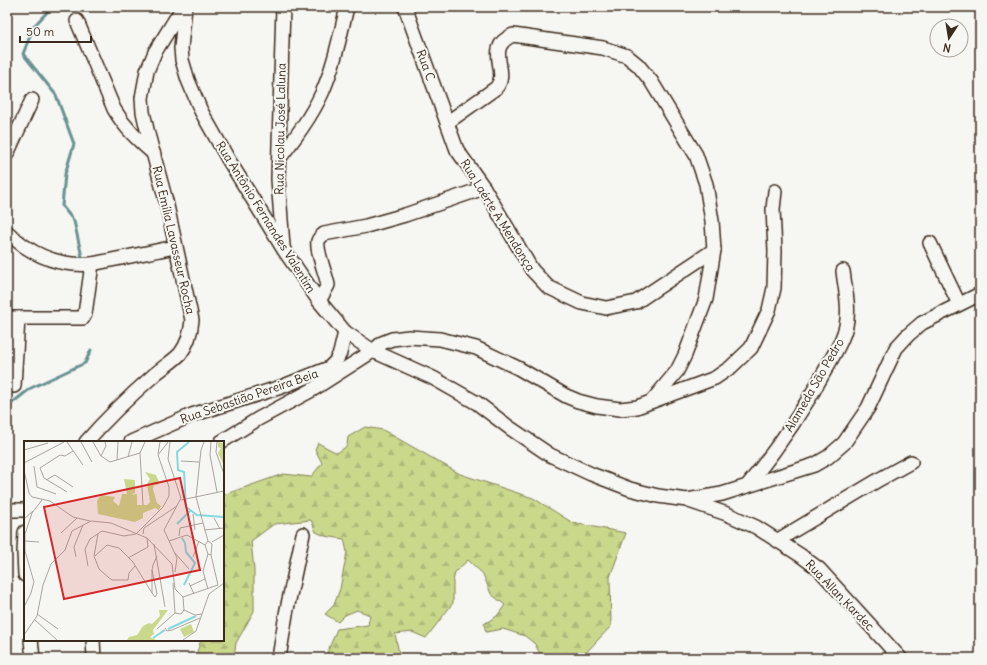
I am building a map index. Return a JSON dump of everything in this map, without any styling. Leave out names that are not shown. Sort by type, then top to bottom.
[{"type":"street","name":"Rua Emília Lavasseur Rocha","points":[[87,441],[153,376],[180,354],[186,345],[191,331],[192,320],[166,200],[143,112],[142,98],[147,71],[155,52],[184,7]]},
{"type":"street","name":"Rua Antônio Fernandes Valentim","points":[[184,7],[181,48],[182,60],[188,80],[202,111],[228,159],[284,250],[319,300],[345,332],[373,351],[433,378],[477,403],[550,455],[591,474],[630,489],[658,496],[687,500],[722,494],[814,465],[828,457],[844,443],[868,408],[896,348],[908,335],[922,323],[980,294]]},
{"type":"street","name":"Rua Nicolau José Laluna","points":[[283,7],[278,179],[284,250]]},
{"type":"street","points":[[331,68],[339,7]]},
{"type":"street","points":[[278,159],[296,138],[313,111],[323,91],[331,68],[346,7]]},
{"type":"street","name":"Rua C","points":[[405,7],[448,122]]},
{"type":"street","points":[[76,21],[121,122],[132,135],[154,154]]},
{"type":"street","points":[[448,122],[500,84],[498,55],[500,44],[505,38],[513,35],[604,48],[627,56],[638,65],[651,81],[696,155],[706,184],[712,221],[714,250],[706,299],[685,355],[677,371],[651,402]]},
{"type":"street","points":[[7,154],[32,100]]},
{"type":"street","name":"Rua Laérte A Mendonça","points":[[448,122],[457,150],[484,188],[532,270],[548,287],[582,303],[606,308],[636,302],[714,250]]},
{"type":"street","points":[[319,300],[328,285],[318,249],[318,242],[324,234],[366,226],[405,215],[484,188]]},
{"type":"street","points":[[222,441],[258,419],[312,390],[373,351],[382,343],[392,339],[409,337],[440,339],[476,348],[518,368],[566,396],[597,406],[620,409],[637,407],[715,378],[731,367],[751,348],[769,310],[774,288],[775,191]]},
{"type":"street","points":[[7,232],[19,244],[41,257],[65,264],[92,264],[175,247]]},
{"type":"street","points":[[930,243],[959,304]]},
{"type":"street","points":[[14,386],[13,318],[83,318],[85,314],[92,264]]},
{"type":"street","name":"Alameda São Pedro","points":[[747,486],[793,425],[814,391],[841,341],[846,325],[848,305],[843,271]]},
{"type":"street","name":"Rua Sebastião Pereira Beia","points":[[134,441],[192,415],[281,387],[329,368],[336,362],[340,354],[345,332]]},
{"type":"street","points":[[778,540],[880,478],[911,462]]},
{"type":"street","name":"Rua Allan Kardec","points":[[687,500],[728,514],[756,527],[778,540],[819,569],[900,658]]},
{"type":"street","points":[[7,510],[24,510]]},
{"type":"street","points":[[279,658],[286,614],[303,534]]},
{"type":"street","points":[[32,641],[33,658]]},
{"type":"street","points":[[93,641],[94,658]]},
{"type":"green space","points":[[365,427],[383,430],[460,474],[533,498],[573,523],[626,533],[610,577],[611,626],[581,658],[542,658],[535,644],[525,636],[503,629],[486,632],[484,624],[497,616],[505,605],[491,594],[483,574],[468,560],[455,572],[453,582],[453,603],[426,638],[412,632],[395,634],[400,658],[325,658],[337,629],[368,625],[370,615],[357,610],[345,615],[338,622],[325,614],[334,605],[340,589],[347,552],[344,539],[325,536],[316,532],[311,520],[274,524],[251,541],[254,570],[254,611],[236,643],[234,658],[191,658],[197,652],[201,641],[224,641],[224,495],[283,474],[311,477],[322,463],[315,449],[318,443],[337,453],[347,446],[348,437]]},
{"type":"waterway","points":[[52,7],[34,26],[23,54],[56,95],[74,144],[65,174],[62,206],[74,221],[82,257]]},
{"type":"waterway","points":[[7,407],[31,388],[85,363],[91,350]]}]
